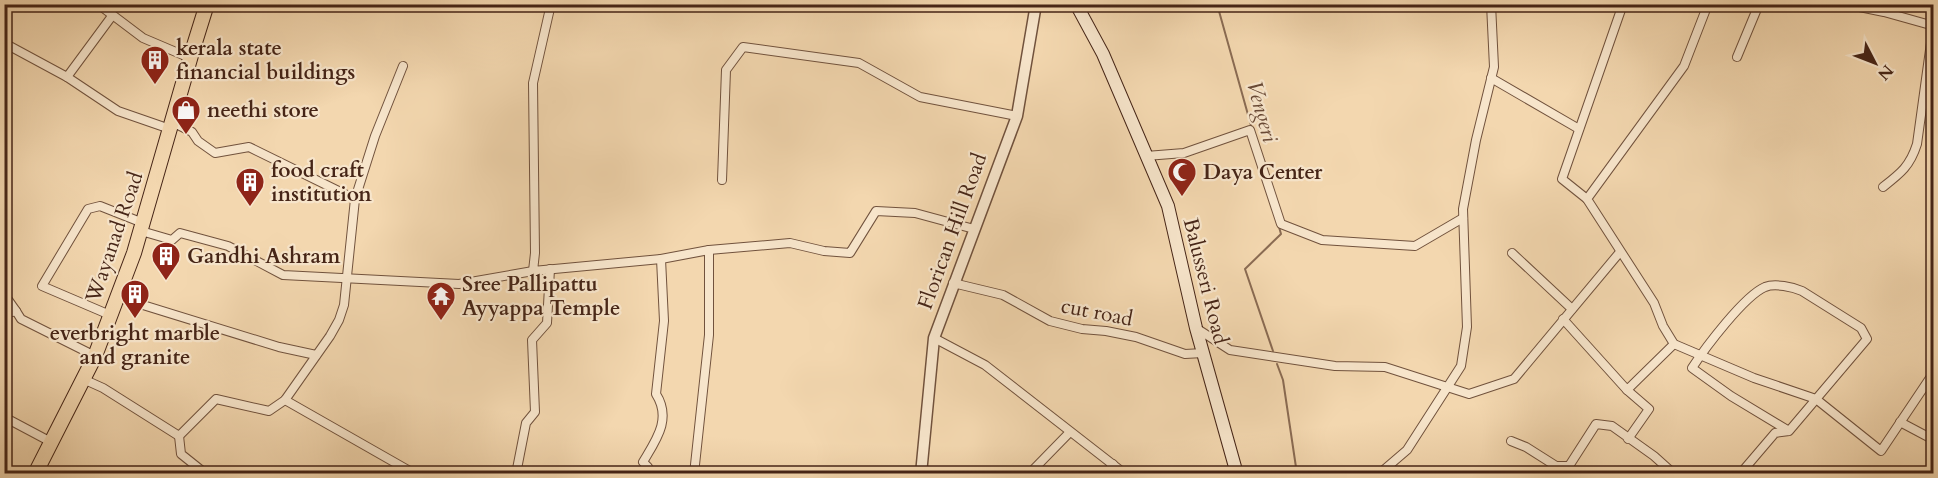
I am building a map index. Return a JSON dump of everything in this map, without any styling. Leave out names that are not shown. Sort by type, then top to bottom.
[{"type":"main road","name":"Wayanad Road","points":[[35,474],[95,356],[117,297],[142,227],[207,4]]},
{"type":"main road","name":"Balusseri Road","points":[[1076,4],[1103,54],[1168,206],[1196,328],[1237,474]]},
{"type":"street","points":[[98,4],[143,38],[190,58]]},
{"type":"street","points":[[533,271],[535,253],[533,83],[551,4]]},
{"type":"street","name":"Florican Hill Road","points":[[921,474],[933,338],[1017,116],[1036,4]]},
{"type":"street","points":[[1379,474],[1407,450],[1461,366],[1467,327],[1463,209],[1476,140],[1494,67],[1491,4]]},
{"type":"street","points":[[1623,4],[1562,179],[1587,199],[1654,303],[1663,326],[1674,344],[1754,378],[1816,399],[1881,451],[1934,372]]},
{"type":"street","points":[[1587,199],[1684,66],[1708,4]]},
{"type":"street","points":[[1737,57],[1759,4]]},
{"type":"street","points":[[1845,4],[1933,24],[1917,144],[1913,158],[1906,169],[1883,187]]},
{"type":"street","points":[[67,77],[112,16]]},
{"type":"street","points":[[4,43],[67,77],[118,111],[192,132],[198,141],[215,153],[249,147],[355,199]]},
{"type":"street","points":[[722,180],[726,70],[743,47],[859,63],[920,97],[1017,116]]},
{"type":"street","points":[[179,436],[216,399],[269,411],[285,400],[339,320],[345,305],[355,199],[375,136],[403,66]]},
{"type":"street","points":[[1491,78],[1579,129]]},
{"type":"street","points":[[1146,156],[1184,153],[1250,129],[1281,224],[1322,240],[1414,246],[1463,218]]},
{"type":"street","points":[[110,315],[42,286],[88,209],[100,206],[172,240],[180,233],[228,246],[283,274],[459,284],[533,271],[661,259],[709,250],[790,243],[824,251],[850,253],[876,211],[915,213],[974,229]]},
{"type":"street","points":[[694,474],[709,335],[709,250]]},
{"type":"street","points":[[1196,328],[1230,350],[1335,366],[1385,367],[1469,394],[1514,379],[1620,252]]},
{"type":"street","points":[[1512,253],[1572,309]]},
{"type":"street","points":[[648,467],[643,462],[661,433],[663,405],[656,394],[664,321],[661,259]]},
{"type":"street","points":[[516,474],[526,423],[535,412],[532,340],[547,323],[550,269]]},
{"type":"street","name":"cut road","points":[[954,283],[1003,295],[1050,321],[1082,329],[1136,337],[1185,354],[1203,353]]},
{"type":"street","points":[[1740,474],[1775,433],[1789,431],[1867,339],[1861,328],[1802,291],[1793,287],[1767,286],[1748,299],[1700,355],[1692,368],[1731,396],[1789,431]]},
{"type":"street","points":[[4,294],[21,319],[95,356]]},
{"type":"street","points":[[117,297],[279,347],[316,355]]},
{"type":"street","points":[[4,314],[16,311]]},
{"type":"street","points":[[1563,319],[1627,390],[1649,409],[1628,439]]},
{"type":"street","points":[[933,338],[985,365],[1125,474]]},
{"type":"street","points":[[1627,390],[1674,344]]},
{"type":"street","points":[[83,379],[104,388],[179,436]]},
{"type":"street","points":[[285,400],[415,474]]},
{"type":"street","points":[[4,417],[51,442]]},
{"type":"street","points":[[1900,422],[1934,440]]},
{"type":"street","points":[[1511,441],[1526,447],[1556,466],[1569,466],[1596,424],[1612,426],[1654,456],[1674,474]]},
{"type":"street","points":[[1029,474],[1070,432]]},
{"type":"street","points":[[179,436],[181,454],[206,474]]},
{"type":"street","points":[[1106,474],[1113,464]]},
{"type":"waterway","name":"Vengeri","points":[[1217,4],[1252,129]]},
{"type":"waterway","name":"Vengeri","points":[[1273,351],[1245,269],[1281,234],[1279,227]]},
{"type":"waterway","name":"Vengeri","points":[[1277,364],[1283,380],[1297,474]]},
{"type":"place","name":"kerala state financial buildings","points":[[155,86]]},
{"type":"place","name":"neethi store","points":[[186,136]]},
{"type":"place","name":"Daya Center","points":[[1182,198]]},
{"type":"place","name":"food craft institution","points":[[250,208]]},
{"type":"place","name":"Gandhi Ashram","points":[[166,282]]},
{"type":"place","name":"everbright marble and granite","points":[[135,320]]},
{"type":"place","name":"Sree Pallipattu Ayyappa Temple","points":[[441,322]]}]
